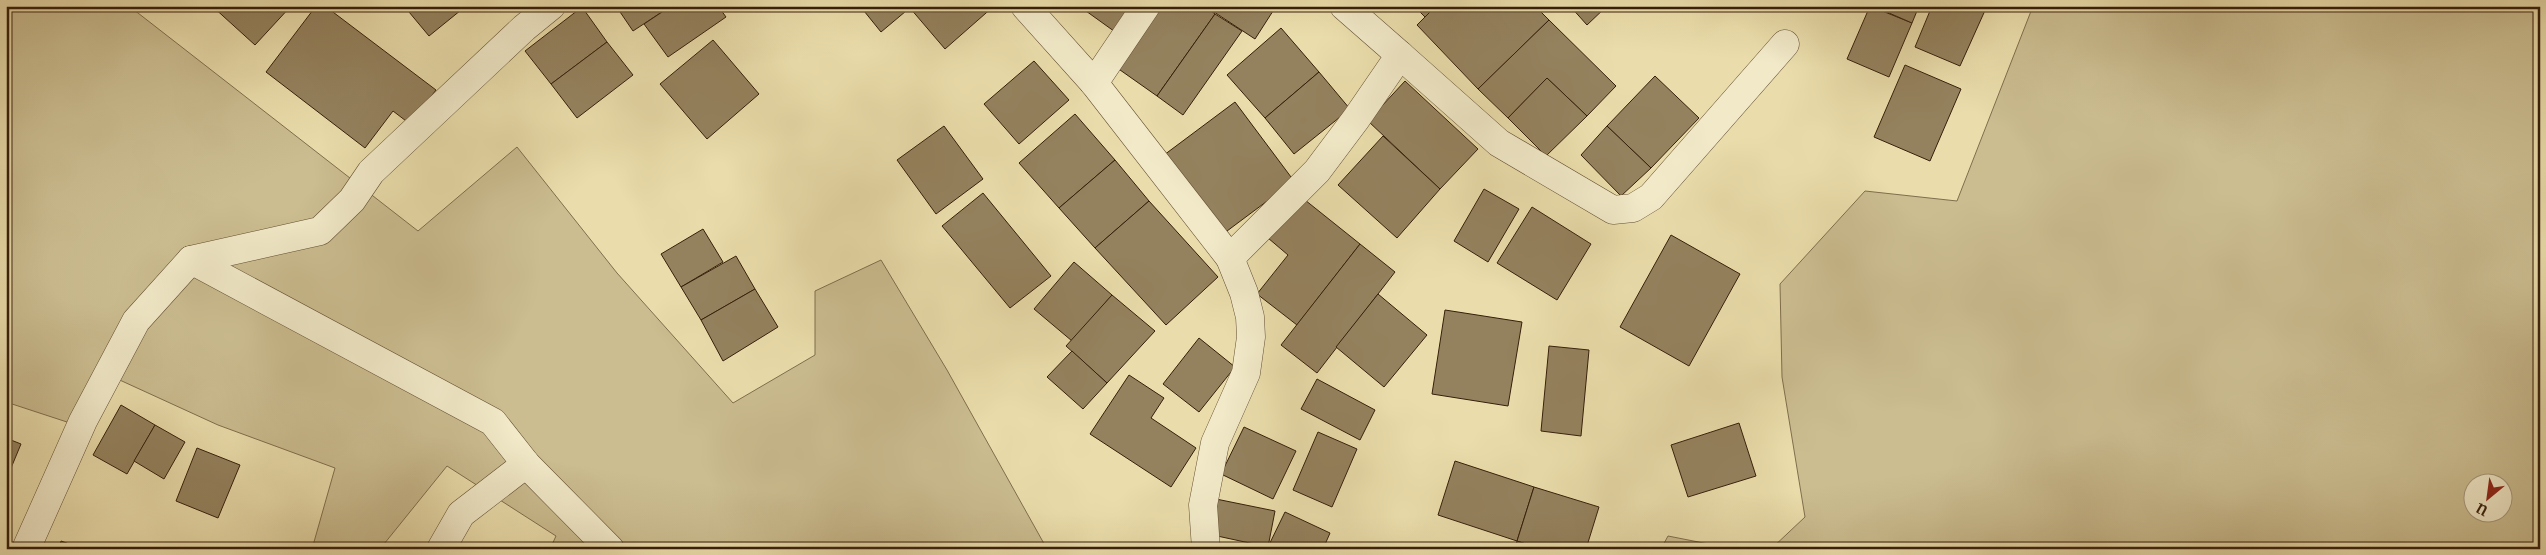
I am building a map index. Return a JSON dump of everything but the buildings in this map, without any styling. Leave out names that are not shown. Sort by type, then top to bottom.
[{"type":"street","points":[[26,549],[83,421],[136,321],[191,260],[320,230],[352,200],[371,172],[524,28],[551,6]]},
{"type":"street","points":[[1025,6],[1094,82],[1230,258],[1244,293],[1250,316],[1251,336],[1246,373],[1215,443],[1203,505],[1206,549]]},
{"type":"street","points":[[1094,82],[1146,6]]},
{"type":"street","points":[[1344,6],[1499,143],[1613,210],[1633,208],[1651,197],[1785,44]]},
{"type":"street","points":[[1230,258],[1317,170],[1356,119],[1400,55]]},
{"type":"street","points":[[191,260],[493,422],[526,464],[610,549]]},
{"type":"street","points":[[441,549],[461,514],[526,464]]},
{"type":"shaded area","points":[[6,6],[129,6],[418,231],[517,147],[617,273],[733,403],[815,355],[815,291],[881,260],[947,370],[1047,549],[550,549],[556,536],[447,466],[380,549],[312,549],[335,468],[218,425],[100,371],[70,423],[6,402]]},
{"type":"shaded area","points":[[2033,6],[2540,6],[2540,549],[1771,549],[1805,517],[1782,377],[1780,284],[1865,191],[1957,201]]},
{"type":"shaded area","points":[[1668,536],[1734,549],[1661,549]]}]
